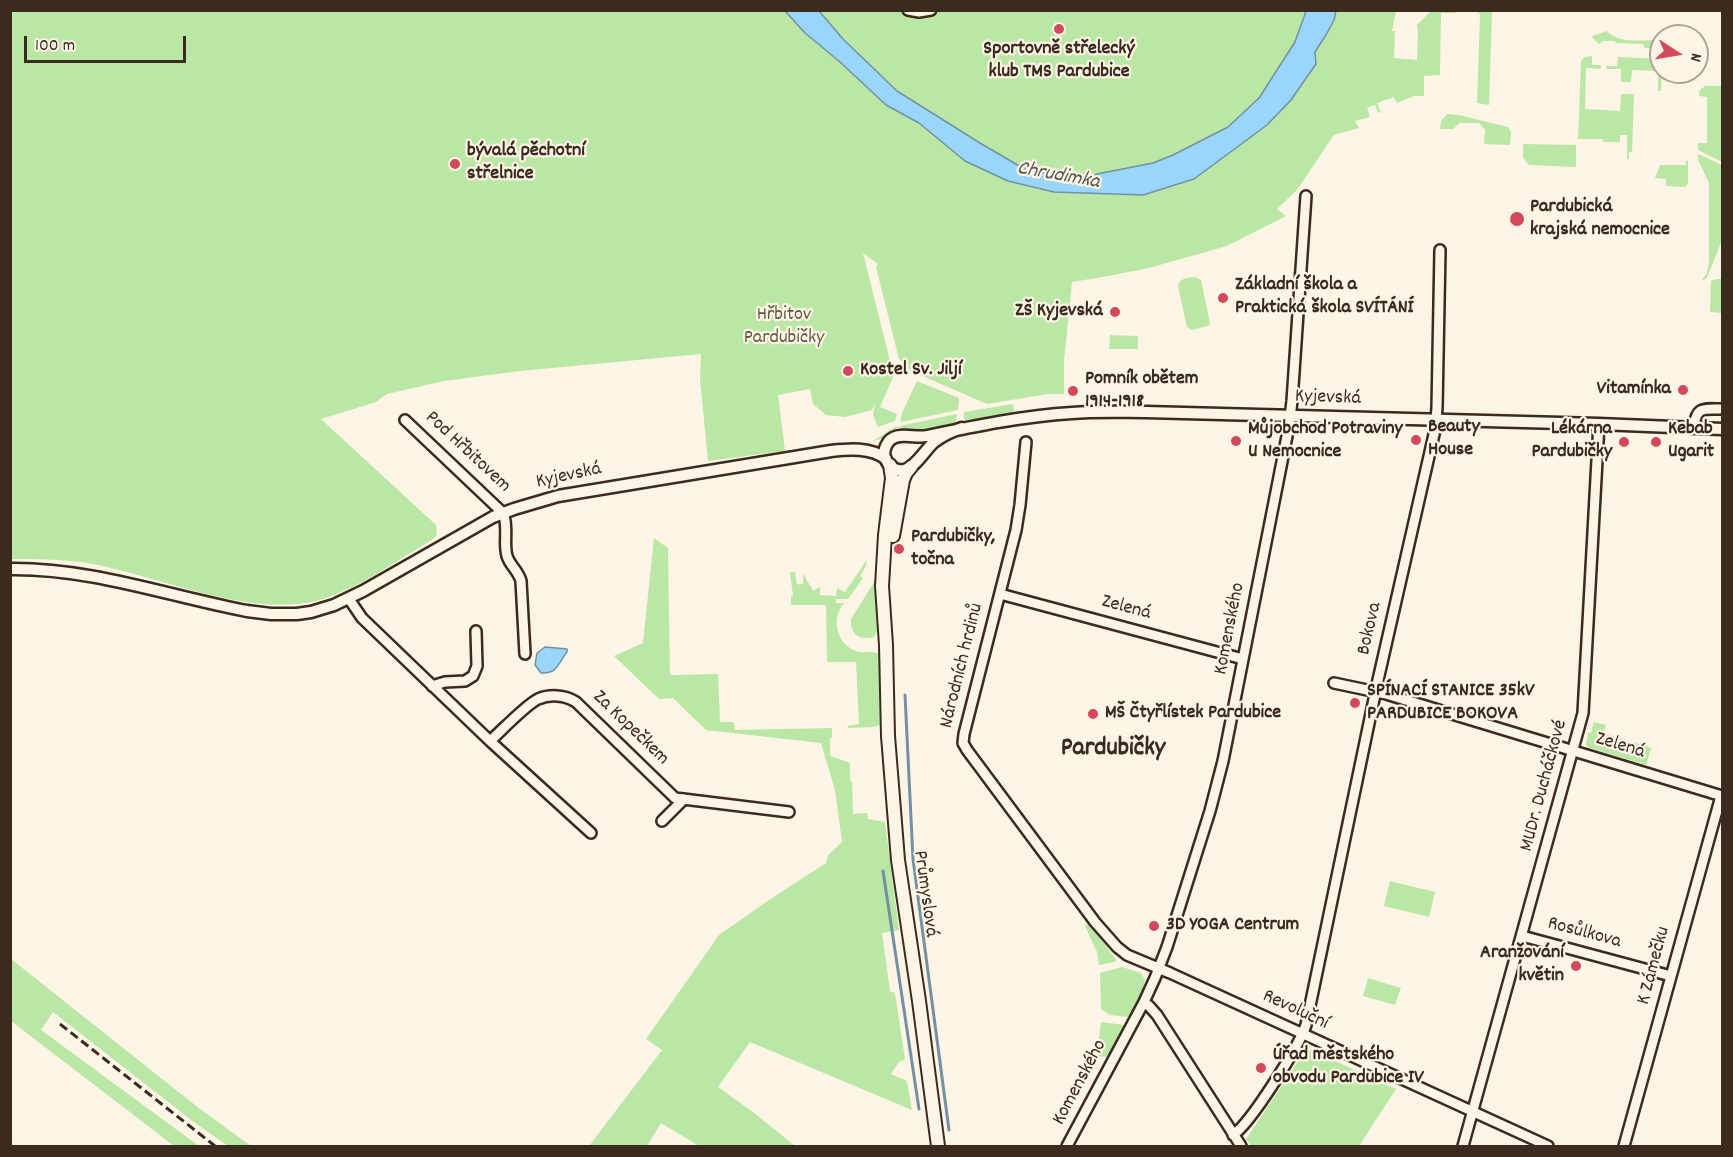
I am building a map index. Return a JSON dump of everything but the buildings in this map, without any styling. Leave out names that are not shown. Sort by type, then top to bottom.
[{"type":"main road","name":"Průmyslová","points":[[888,462],[892,478],[882,586],[888,736],[898,860],[938,1146]]},
{"type":"main road","name":"Průmyslová","points":[[886,645],[888,574],[892,538],[903,480],[914,464]]},
{"type":"street","points":[[908,10],[919,12],[931,10]]},
{"type":"street","name":"Komenského","points":[[1067,1146],[1144,1002],[1159,968],[1217,784],[1290,416],[1306,196]]},
{"type":"street","name":"Bokova","points":[[1233,1135],[1244,1125],[1302,1035],[1437,420],[1440,250]]},
{"type":"street","points":[[1694,428],[1695,417],[1699,411],[1722,409]]},
{"type":"street","name":"Kyjevská","points":[[906,436],[928,436],[1026,417],[1073,412],[1146,412],[1722,429]]},
{"type":"street","name":"Pod Hřbitovem","points":[[405,420],[503,513]]},
{"type":"street","name":"MUDr. Ducháčkové","points":[[1463,1146],[1582,720],[1586,696],[1599,424]]},
{"type":"street","name":"Kyjevská","points":[[914,464],[938,440],[962,428]]},
{"type":"street","points":[[906,436],[915,441],[919,454],[914,464],[905,470],[898,470],[888,462],[884,453],[892,438],[906,436]]},
{"type":"street","name":"Kyjevská","points":[[10,569],[47,569],[87,574],[238,610],[264,614],[284,615],[311,612],[349,599],[484,522],[540,501],[573,493],[851,446],[882,443],[892,438]]},
{"type":"street","name":"Národních hrdinů","points":[[1026,442],[1018,519],[963,734],[963,742],[1102,930],[1127,955],[1159,968]]},
{"type":"street","name":"Kyjevská","points":[[818,453],[860,450],[877,454],[888,462]]},
{"type":"street","points":[[503,513],[506,524],[507,558],[518,571],[521,581],[525,654]]},
{"type":"street","name":"Zelená","points":[[1000,594],[1243,659]]},
{"type":"street","points":[[349,599],[362,618],[432,686],[591,833]]},
{"type":"street","points":[[432,686],[445,682],[465,681],[473,676],[477,666],[476,631]]},
{"type":"street","name":"Zelená","points":[[1334,683],[1376,693],[1722,796]]},
{"type":"street","name":"Za Kopečkem","points":[[490,741],[534,701],[552,696],[568,698],[576,702],[675,798],[789,812]]},
{"type":"street","name":"K Zámečku","points":[[1624,1146],[1722,796]]},
{"type":"street","points":[[662,821],[684,799]]},
{"type":"street","name":"Rosůlkova","points":[[1522,936],[1671,976]]},
{"type":"street","name":"Revoluční","points":[[1159,968],[1548,1146]]},
{"type":"street","points":[[1144,1002],[1157,1016],[1241,1146]]},
{"type":"green space","points":[[939,10],[1306,11],[1295,42],[1259,98],[1228,127],[1153,163],[1097,174],[1090,178],[1060,177],[1021,167],[980,143],[897,91],[843,39],[819,11],[901,11],[919,16],[936,13]]},
{"type":"green space","name":"Hřbitov Pardubičky","points":[[11,11],[785,11],[805,33],[886,105],[919,123],[965,161],[1008,181],[1194,179],[1315,56],[1336,11],[1396,11],[1392,31],[1395,31],[1394,58],[1417,60],[1417,25],[1431,11],[1458,11],[1441,13],[1440,75],[1424,76],[1424,96],[1414,96],[1397,103],[1394,97],[1377,103],[1381,112],[1378,113],[1375,105],[1367,108],[1370,117],[1355,121],[1359,128],[1334,135],[1297,190],[1277,209],[1286,216],[1227,246],[1149,268],[1072,282],[1064,361],[1064,394],[1048,394],[987,404],[911,371],[899,359],[876,267],[878,264],[863,253],[891,365],[890,371],[895,373],[880,407],[897,414],[895,421],[878,427],[873,415],[875,404],[872,410],[845,417],[826,415],[813,404],[810,389],[778,395],[785,451],[708,461],[700,379],[701,354],[520,371],[444,381],[387,394],[376,402],[321,419],[436,525],[437,535],[361,583],[330,597],[290,605],[233,600],[93,564],[62,560],[11,559]]},
{"type":"green space","points":[[1475,11],[1492,11],[1489,105],[1477,103],[1480,14]]},
{"type":"green space","points":[[1607,31],[1625,40],[1649,41],[1649,48],[1645,48],[1643,44],[1614,41],[1603,41],[1599,44],[1592,36]]},
{"type":"green space","points":[[1592,56],[1592,65],[1601,65],[1601,69],[1586,68],[1585,109],[1620,111],[1621,94],[1634,94],[1632,152],[1629,152],[1629,159],[1627,159],[1627,135],[1620,135],[1620,142],[1578,139],[1581,61],[1585,57]]},
{"type":"green space","points":[[1618,57],[1649,58],[1649,71],[1632,70],[1631,82],[1621,82],[1621,69],[1606,69],[1606,66],[1617,66]]},
{"type":"green space","points":[[1705,86],[1722,86],[1722,162],[1698,150],[1698,143],[1707,143],[1707,97],[1699,96],[1700,90]]},
{"type":"green space","points":[[1447,114],[1508,127],[1511,132],[1510,145],[1484,144],[1485,130],[1479,123],[1460,123],[1453,129],[1440,129],[1441,121]]},
{"type":"green space","points":[[1523,144],[1576,145],[1576,167],[1529,165],[1523,158]]},
{"type":"green space","points":[[1698,154],[1722,165],[1722,240],[1707,278],[1701,281],[1707,273],[1709,262],[1709,183],[1698,160]]},
{"type":"green space","points":[[1686,160],[1688,161],[1688,183],[1685,187],[1666,186],[1666,179],[1655,178],[1660,165],[1686,165]]},
{"type":"green space","points":[[1195,277],[1201,280],[1210,323],[1208,326],[1192,330],[1187,327],[1178,286],[1182,280]]},
{"type":"green space","points":[[1722,279],[1722,313],[1710,312],[1711,281]]},
{"type":"green space","points":[[1110,335],[1138,336],[1138,349],[1109,349]]},
{"type":"green space","points":[[917,381],[959,398],[958,410],[900,422]]},
{"type":"green space","points":[[1013,404],[1014,413],[967,421],[964,419],[964,412]]},
{"type":"green space","points":[[957,414],[956,422],[930,431],[904,431],[900,427],[886,437],[873,441],[895,427]]},
{"type":"green space","points":[[654,538],[668,548],[670,675],[718,674],[720,722],[734,722],[735,730],[832,728],[830,756],[850,763],[853,814],[867,813],[868,819],[885,822],[899,930],[882,933],[890,991],[895,993],[905,1059],[899,1062],[891,1074],[907,1081],[912,1110],[750,1042],[718,1087],[795,1146],[699,1146],[661,1123],[647,1146],[589,1146],[662,1050],[646,1039],[719,935],[826,863],[828,855],[842,842],[835,790],[821,743],[706,730],[673,698],[659,699],[614,656],[643,643]]},
{"type":"green space","points":[[866,561],[860,576],[863,578],[848,599],[836,599],[836,603],[844,603],[837,623],[840,637],[849,648],[859,652],[879,654],[880,725],[848,728],[848,726],[859,724],[856,662],[827,662],[826,605],[791,605],[793,596],[790,572],[795,572],[797,584],[803,584],[803,573],[813,591],[820,587],[820,595],[836,596],[837,588],[845,592]]},
{"type":"green space","points":[[876,579],[877,631],[874,637],[864,638],[856,635],[852,629],[851,619]]},
{"type":"green space","points":[[1594,722],[1606,725],[1604,733],[1649,747],[1651,749],[1646,765],[1586,745],[1588,732],[1591,733]]},
{"type":"green space","points":[[1390,881],[1435,892],[1429,917],[1384,906]]},
{"type":"green space","points":[[1090,923],[1116,960],[1115,962],[1099,965],[1097,952],[1085,926]]},
{"type":"green space","points":[[11,959],[200,1109],[251,1146],[228,1146],[195,1123],[53,1012],[41,1030],[199,1146],[174,1146],[11,1021]]},
{"type":"green space","points":[[1122,967],[1141,973],[1145,980],[1130,1017],[1110,1015],[1101,1009],[1100,973]]},
{"type":"green space","points":[[1368,978],[1401,988],[1395,1005],[1363,996]]},
{"type":"green space","points":[[1101,1022],[1125,1025],[1109,1057],[1097,1056]]},
{"type":"green space","points":[[1307,1048],[1396,1089],[1359,1146],[1251,1146],[1246,1139]]},
{"type":"water","name":"Chrudimka","points":[[785,11],[819,11],[843,39],[897,91],[1021,167],[1060,177],[1090,178],[1097,174],[1153,163],[1228,127],[1259,98],[1295,42],[1306,11],[1336,11],[1334,20],[1315,52],[1316,64],[1291,100],[1267,125],[1194,179],[1143,195],[1054,192],[1008,181],[965,161],[919,123],[886,105],[805,33]]},
{"type":"water","points":[[545,647],[567,649],[567,652],[554,670],[541,673],[535,665],[537,653]]},
{"type":"waterway","points":[[905,695],[913,859],[949,1130]]},
{"type":"waterway","points":[[883,871],[919,1109]]},
{"type":"railway","points":[[60,1024],[215,1146]]},
{"type":"place","name":"Sportovně střelecký klub TMS Pardubice","points":[[1059,29]]},
{"type":"place","name":"bývalá pěchotní střelnice","points":[[455,164]]},
{"type":"place","name":"Pardubická krajská nemocnice","points":[[1517,219]]},
{"type":"place","name":"Základní škola a Praktická škola SVÍTÁNÍ","points":[[1223,298]]},
{"type":"place","name":"ZŠ Kyjevská","points":[[1115,312]]},
{"type":"place","name":"Kostel Sv. Jiljí","points":[[848,371]]},
{"type":"place","name":"Vitamínka","points":[[1683,390]]},
{"type":"place","name":"Pomník obětem 1914-1918","points":[[1073,391]]},
{"type":"place","name":"Beauty House","points":[[1416,440]]},
{"type":"place","name":"Můjobchod Potraviny U Nemocnice","points":[[1236,441]]},
{"type":"place","name":"Lékárna Pardubičky","points":[[1624,442]]},
{"type":"place","name":"Kebab Ugarit","points":[[1656,442]]},
{"type":"place","name":"Pardubičky, točna","points":[[899,549]]},
{"type":"place","name":"SPÍNACÍ STANICE 35kV PARDUBICE BOKOVA","points":[[1355,703]]},
{"type":"place","name":"MŠ Čtyřlístek Pardubice","points":[[1093,714]]},
{"type":"place","name":"3D YOGA Centrum","points":[[1154,926]]},
{"type":"place","name":"Aranžování květin","points":[[1576,966]]},
{"type":"place","name":"Úřad městského obvodu Pardubice IV","points":[[1261,1068]]},
{"type":"district","name":"Pardubičky","points":[[1113,750]]}]
